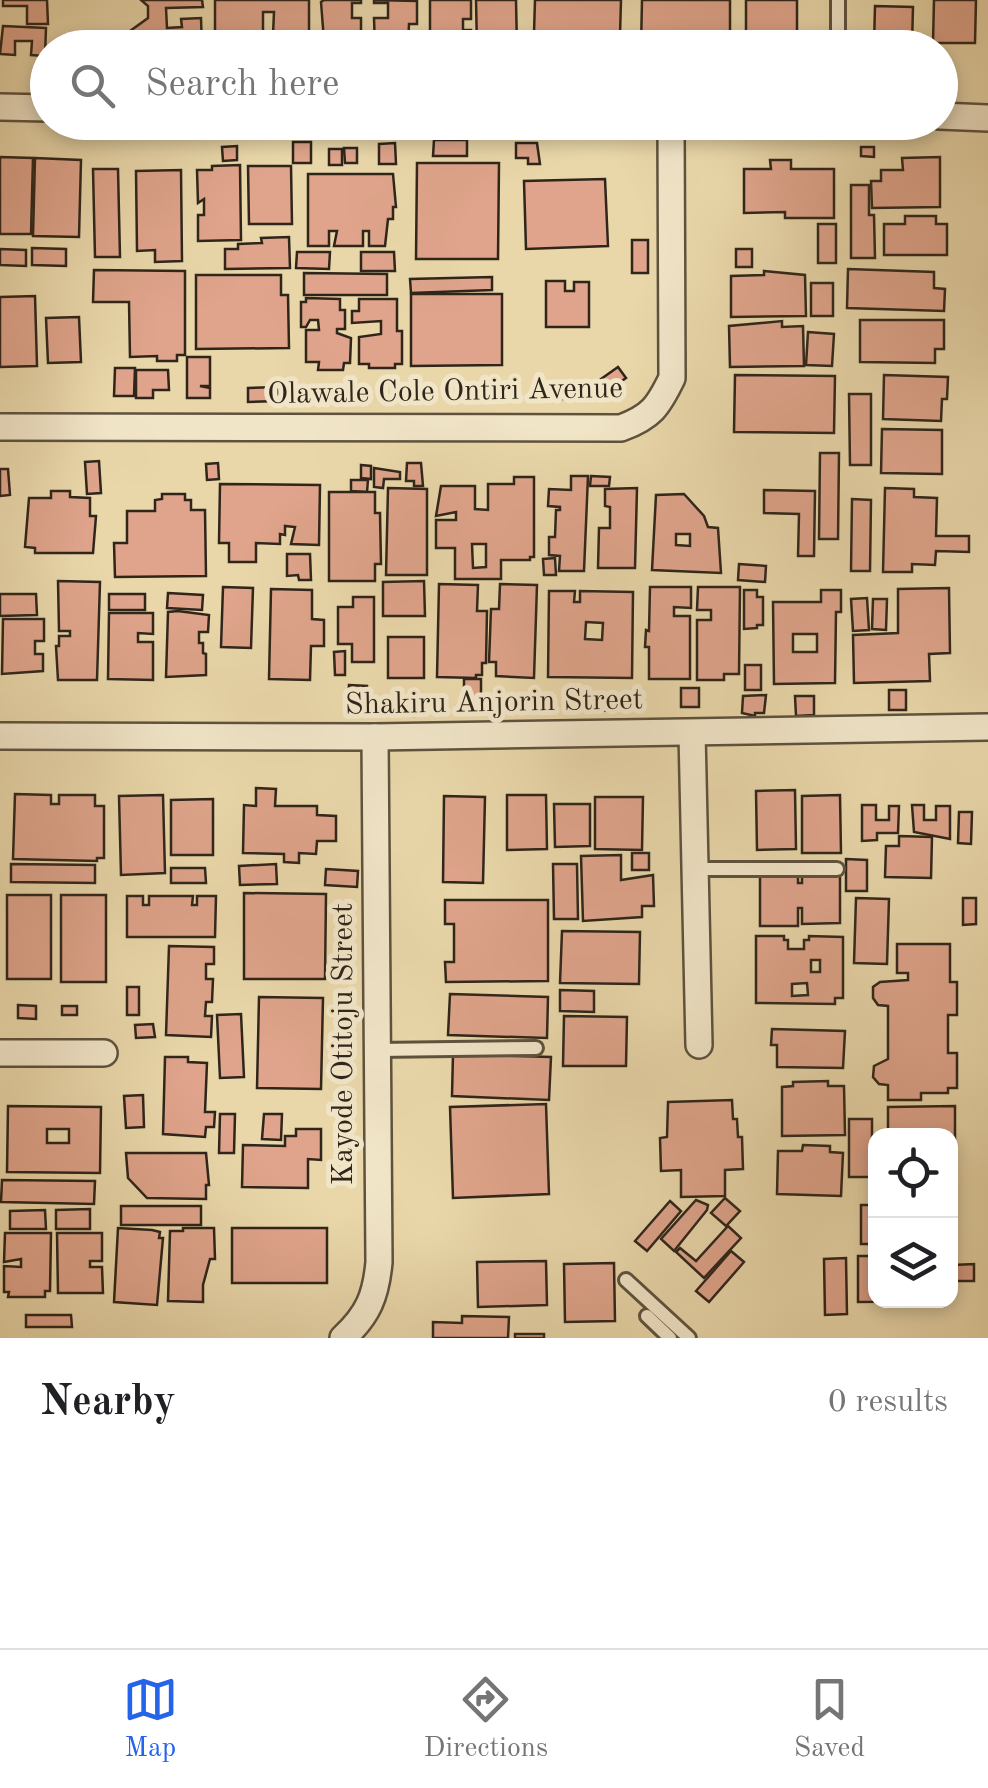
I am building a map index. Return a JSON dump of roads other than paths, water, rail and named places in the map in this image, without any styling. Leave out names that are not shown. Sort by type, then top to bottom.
[{"type":"street","points":[[0,107],[30,108]]},
{"type":"street","points":[[958,117],[988,118]]},
{"type":"street","name":"Olawale Cole Ontiri Avenue","points":[[0,427],[620,428],[645,419],[662,400],[672,378],[671,140]]},
{"type":"street","name":"Shakiru Anjorin Street","points":[[0,736],[375,737],[988,726]]},
{"type":"street","points":[[692,733],[699,1046]]},
{"type":"street","name":"Kayode Otitoju Street","points":[[343,1338],[365,1317],[377,1291],[375,737]]},
{"type":"street","points":[[0,1053],[104,1053]]},
{"type":"lane","points":[[838,0],[838,30]]},
{"type":"lane","points":[[695,869],[837,869]]},
{"type":"lane","points":[[377,1050],[536,1048]]},
{"type":"lane","points":[[626,1280],[689,1338]]},
{"type":"lane","points":[[647,1316],[670,1338]]}]
